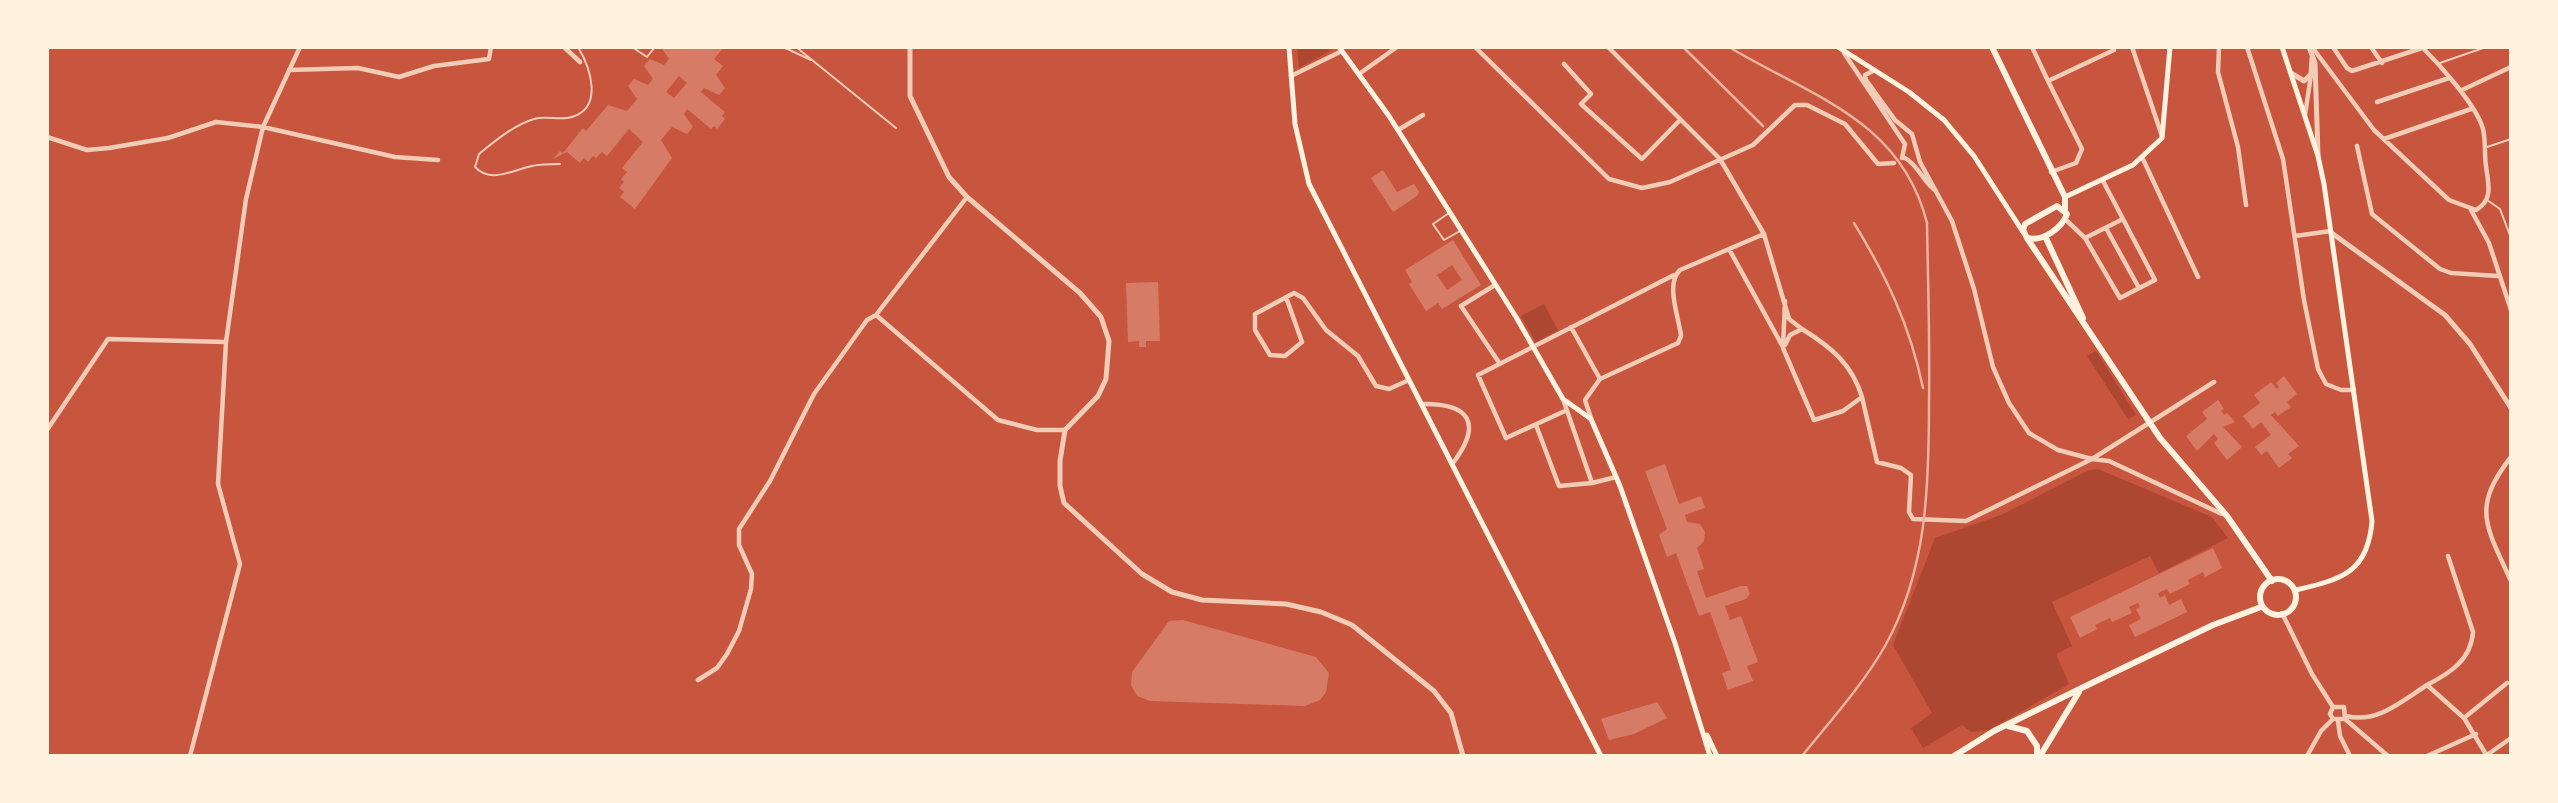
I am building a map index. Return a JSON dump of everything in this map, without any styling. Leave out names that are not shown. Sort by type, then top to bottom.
[{"type":"main road","points":[[1289,47],[1295,124],[1309,184],[1600,756]]},
{"type":"main road","points":[[1838,47],[1944,120],[1974,156],[2149,422],[2227,516],[2272,581]]},
{"type":"main road","points":[[1992,47],[2065,197]]},
{"type":"main road","points":[[2026,236],[2036,239],[2045,236],[2065,219],[2061,207],[2065,197],[2103,181],[2142,157],[2162,138],[2170,47]]},
{"type":"main road","points":[[2282,47],[2318,156],[2332,232],[2372,521],[2367,552],[2352,570],[2297,590]]},
{"type":"main road","points":[[1341,49],[1398,130],[1563,399],[1591,419],[1616,477],[1700,719],[1710,756]]},
{"type":"main road","points":[[2026,236],[2023,227],[2030,220],[2061,207]]},
{"type":"main road","points":[[2045,236],[2091,336]]},
{"type":"main road","points":[[2272,581],[2288,581],[2297,590],[2295,602],[2282,614],[2269,613],[2261,607],[2259,593],[2272,581]]},
{"type":"main road","points":[[1954,756],[2008,726],[2202,630],[2261,607]]},
{"type":"main road","points":[[2039,756],[2081,689]]},
{"type":"main road","points":[[1700,719],[1717,756]]},
{"type":"main road","points":[[2008,726],[2027,732],[2037,746],[2039,756]]},
{"type":"street","points":[[190,756],[240,565],[218,484],[226,342],[246,199],[263,127],[300,47]]},
{"type":"street","points":[[288,70],[358,68],[399,77],[434,66],[489,59],[491,47]]},
{"type":"street","points":[[564,47],[580,62]]},
{"type":"street","points":[[910,47],[910,96],[949,177],[967,197],[1080,293],[1101,317],[1109,341],[1106,379],[1098,397],[1065,430],[1060,461],[1060,486],[1064,503],[1142,574],[1172,592],[1202,600],[1286,604],[1321,612],[1352,625],[1434,691],[1451,713],[1462,756]]},
{"type":"street","points":[[1359,74],[1397,47]]},
{"type":"street","points":[[1475,47],[1609,179],[1642,188],[1670,182],[1753,145],[1796,105],[1807,104],[1845,124],[1878,164],[1894,163]]},
{"type":"street","points":[[1608,47],[1720,159],[1764,234],[1786,301],[1789,319],[1826,343],[1855,374],[1877,462],[1901,468],[1911,475],[1909,512],[1913,519],[1966,521],[2092,459],[2214,382]]},
{"type":"street","points":[[2032,47],[2082,149],[2076,163],[2051,172]]},
{"type":"street","points":[[2048,81],[2114,47]]},
{"type":"street","points":[[2132,47],[2162,138]]},
{"type":"street","points":[[2219,47],[2218,72],[2238,147],[2246,205]]},
{"type":"street","points":[[2247,47],[2283,159],[2304,300],[2318,369],[2326,384],[2341,390],[2354,390]]},
{"type":"street","points":[[2305,117],[2311,74],[2311,47]]},
{"type":"street","points":[[2311,47],[2374,131],[2449,200],[2471,210],[2481,224],[2511,310]]},
{"type":"street","points":[[2333,47],[2352,71],[2422,48],[2462,90],[2482,125],[2486,147],[2489,188],[2482,206],[2471,210]]},
{"type":"street","points":[[2371,47],[2382,63]]},
{"type":"street","points":[[1291,76],[1341,49]]},
{"type":"street","points":[[1844,53],[1905,144],[1903,157],[1937,191]]},
{"type":"street","points":[[2312,58],[2315,63],[2318,156]]},
{"type":"street","points":[[1564,64],[1591,93],[1581,104],[1642,159],[1680,120]]},
{"type":"street","points":[[2462,90],[2511,67]]},
{"type":"street","points":[[2288,69],[2300,81],[2311,74]]},
{"type":"street","points":[[1875,70],[1865,75],[1866,80],[1895,120],[1912,135],[1920,162],[1956,232],[1975,289],[1993,367],[2009,403],[2029,433],[2058,450],[2109,461],[2227,516]]},
{"type":"street","points":[[2377,102],[2449,78]]},
{"type":"street","points":[[2384,139],[2471,109]]},
{"type":"street","points":[[1398,130],[1423,115]]},
{"type":"street","points":[[47,136],[87,150],[168,138],[216,122],[263,127],[394,158],[438,160]]},
{"type":"street","points":[[2357,146],[2372,214],[2440,269],[2451,273],[2498,276]]},
{"type":"street","points":[[2142,157],[2198,277]]},
{"type":"street","points":[[2065,219],[2085,238],[2120,298],[2155,280],[2103,181]]},
{"type":"street","points":[[698,680],[717,668],[739,631],[751,589],[752,574],[738,545],[739,529],[770,481],[814,394],[867,320],[876,315],[967,197]]},
{"type":"street","points":[[2085,238],[2123,219]]},
{"type":"street","points":[[2106,228],[2139,288]]},
{"type":"street","points":[[2295,236],[2332,232],[2445,315],[2470,344],[2508,397],[2511,408]]},
{"type":"street","points":[[1565,411],[1506,438],[1478,375],[1680,270],[1764,234]]},
{"type":"street","points":[[1729,249],[1783,348],[1814,420],[1843,411],[1862,397]]},
{"type":"street","points":[[1591,419],[1586,400],[1600,379],[1678,343],[1681,336],[1672,284],[1674,275]]},
{"type":"street","points":[[1495,285],[1461,306],[1500,364]]},
{"type":"street","points":[[1286,297],[1302,342],[1295,351],[1277,357],[1264,347],[1255,330],[1253,319],[1266,306],[1294,293],[1303,298],[1326,330],[1358,356],[1380,389],[1389,389],[1409,380]]},
{"type":"street","points":[[1783,348],[1786,301]]},
{"type":"street","points":[[876,315],[998,420],[1037,430],[1065,430]]},
{"type":"street","points":[[1571,327],[1600,379]]},
{"type":"street","points":[[1783,348],[1790,335],[1802,329]]},
{"type":"street","points":[[47,430],[108,339],[226,342]]},
{"type":"street","points":[[1563,399],[1592,483]]},
{"type":"street","points":[[1421,404],[1442,404],[1461,411],[1470,420],[1471,429],[1453,463]]},
{"type":"street","points":[[1535,425],[1559,486],[1592,483],[1616,477]]},
{"type":"street","points":[[2511,457],[2487,493],[2485,513],[2511,581]]},
{"type":"street","points":[[2307,756],[2321,731],[2335,720],[2376,716],[2447,674],[2467,656],[2472,645],[2473,632],[2448,556]]},
{"type":"street","points":[[2282,614],[2312,674],[2333,706]]},
{"type":"street","points":[[2464,718],[2507,683]]},
{"type":"street","points":[[2427,685],[2464,718],[2487,755],[2511,738]]},
{"type":"street","points":[[2333,706],[2344,707],[2345,717],[2388,756]]},
{"type":"street","points":[[2333,706],[2330,714],[2350,756]]},
{"type":"street","points":[[2427,756],[2476,734]]},
{"type":"lane","points":[[560,164],[534,165],[494,177],[482,174],[475,167],[479,154],[519,126],[534,119],[569,118],[579,114],[587,105],[593,81],[591,68],[578,47]]},
{"type":"lane","points":[[632,47],[648,57],[655,47]]},
{"type":"lane","points":[[783,47],[816,62]]},
{"type":"lane","points":[[796,47],[896,128]]},
{"type":"lane","points":[[2439,64],[2486,47]]},
{"type":"lane","points":[[2486,147],[2511,139]]},
{"type":"lane","points":[[2486,199],[2500,209],[2511,238]]},
{"type":"lane","points":[[1450,213],[1433,224],[1444,240],[1461,230]]},
{"type":"shaded area","points":[[1297,47],[1327,47],[1330,51],[1299,68]]},
{"type":"shaded area","points":[[1544,304],[1558,330],[1536,342],[1521,316]]},
{"type":"shaded area","points":[[2096,351],[2136,415],[2128,419],[2087,356]]},
{"type":"shaded area","points":[[2098,469],[2212,517],[2228,538],[2159,573],[2150,556],[2052,602],[2072,646],[2056,654],[2069,684],[1989,730],[1971,732],[1962,725],[1923,748],[1911,728],[1932,713],[1893,645],[1935,538],[2001,515],[2089,470]]},
{"type":"building","points":[[661,47],[724,47],[714,59],[723,66],[716,75],[725,88],[719,95],[704,88],[701,92],[725,112],[722,116],[725,119],[717,129],[714,126],[711,129],[687,109],[684,114],[693,127],[687,134],[672,127],[661,140],[672,158],[635,209],[620,197],[624,192],[619,188],[624,182],[621,179],[627,172],[622,168],[643,142],[629,129],[607,156],[602,152],[588,162],[584,158],[580,163],[567,152],[553,159],[560,151],[563,153],[583,128],[586,131],[608,105],[627,111],[637,99],[628,86],[634,79],[648,85],[653,79],[644,66],[650,59],[664,65],[669,59]],"holes":[[[679,76],[687,83],[674,98],[666,92]]]},
{"type":"building","points":[[1383,170],[1397,192],[1414,184],[1419,192],[1393,212],[1371,178]]},
{"type":"building","points":[[1453,240],[1481,285],[1442,309],[1438,303],[1426,311],[1409,284],[1412,282],[1405,270]],"holes":[[[1452,265],[1462,280],[1447,290],[1437,275]]]},
{"type":"building","points":[[1158,282],[1160,341],[1146,341],[1146,347],[1139,347],[1139,341],[1128,342],[1126,283]]},
{"type":"building","points":[[2284,376],[2297,394],[2287,402],[2291,407],[2278,416],[2275,412],[2271,415],[2299,446],[2288,454],[2292,458],[2279,468],[2267,451],[2261,455],[2255,447],[2271,435],[2261,422],[2253,429],[2243,416],[2260,403],[2254,395],[2271,382],[2277,389],[2279,387],[2276,383]]},
{"type":"building","points":[[2218,400],[2224,409],[2221,411],[2224,415],[2227,413],[2235,422],[2223,427],[2242,447],[2227,460],[2214,443],[2218,439],[2214,434],[2197,451],[2186,436],[2207,419],[2202,412]]},
{"type":"building","points":[[1665,464],[1679,504],[1701,496],[1705,508],[1685,515],[1687,522],[1700,524],[1705,532],[1704,541],[1697,548],[1704,569],[1697,571],[1706,598],[1741,586],[1747,586],[1750,594],[1746,599],[1725,606],[1730,620],[1741,616],[1758,662],[1747,666],[1753,681],[1728,690],[1722,673],[1731,670],[1710,612],[1699,616],[1676,553],[1667,557],[1659,535],[1667,529],[1645,471]]},
{"type":"building","points":[[2213,548],[2222,568],[2205,577],[2203,572],[2188,580],[2190,584],[2170,594],[2167,589],[2158,593],[2160,598],[2165,595],[2169,605],[2181,599],[2187,612],[2135,637],[2129,625],[2141,619],[2136,609],[2140,607],[2138,603],[2129,607],[2132,613],[2112,622],[2110,618],[2095,625],[2097,629],[2080,638],[2070,617]]},
{"type":"building","points":[[1183,620],[1316,657],[1329,673],[1326,692],[1320,700],[1305,706],[1150,701],[1137,696],[1131,685],[1132,672],[1169,621]]},
{"type":"building","points":[[1657,702],[1667,718],[1634,734],[1609,740],[1601,719]]},
{"type":"railway","points":[[1683,47],[1763,126]]},
{"type":"railway","points":[[1729,47],[1849,114],[1874,135],[1896,159],[1914,188],[1927,223],[1928,466],[1923,528],[1910,588],[1899,617],[1876,661],[1802,756]]},
{"type":"railway","points":[[1854,223],[1896,302],[1918,365],[1923,388]]}]
